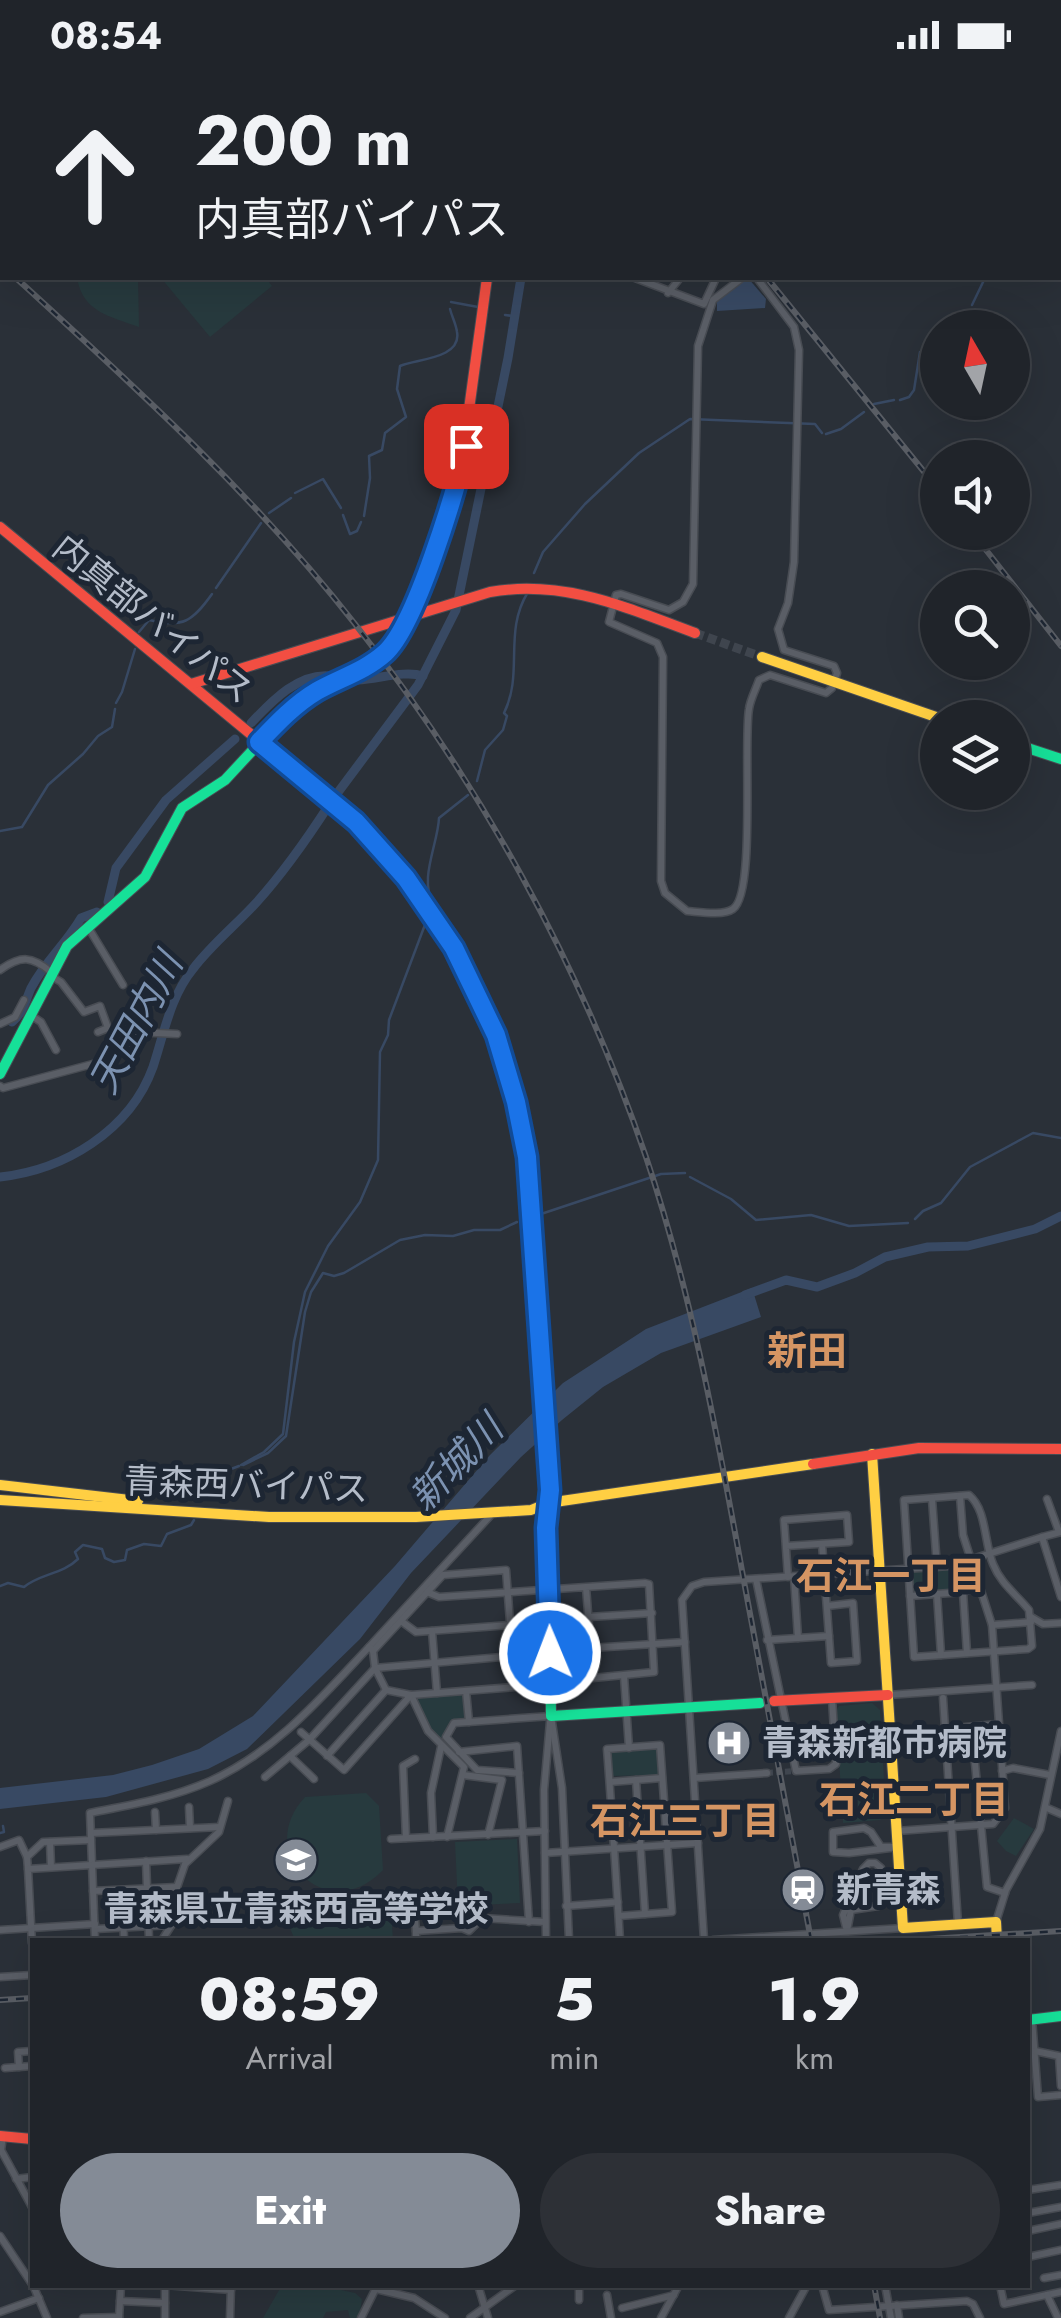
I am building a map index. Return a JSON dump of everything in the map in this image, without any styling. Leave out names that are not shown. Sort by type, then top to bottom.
[{"type":"main road","points":[[0,1074],[5,1054],[32,1016],[47,969],[67,946],[146,878],[182,808],[225,780],[306,698],[384,654],[410,617],[462,462],[487,280]]},
{"type":"main road","name":"内真部バイパス","points":[[0,528],[344,810],[392,860],[440,925],[482,1004],[506,1068],[524,1139],[534,1222],[548,1450],[551,1716]]},
{"type":"main road","points":[[191,684],[505,588],[542,585],[695,633]]},
{"type":"main road","points":[[762,657],[920,711]]},
{"type":"main road","points":[[1030,749],[1061,760]]},
{"type":"main road","name":"青森西バイパス","points":[[0,1496],[269,1518],[430,1512],[548,1503],[872,1454],[973,1446],[1061,1450]]},
{"type":"main road","points":[[872,1454],[903,1928],[996,1922],[997,1938]]},
{"type":"main road","name":"青森西バイパス","points":[[0,1496],[294,1510],[430,1512]]},
{"type":"main road","points":[[777,1701],[888,1695]]},
{"type":"main road","points":[[551,1716],[760,1702]]},
{"type":"main road","points":[[1030,2020],[1061,2016]]},
{"type":"main road","points":[[2,2136],[30,2139]]},
{"type":"street","points":[[642,280],[704,304],[715,280]]},
{"type":"street","points":[[668,292],[678,280]]},
{"type":"street","points":[[739,280],[713,300],[698,346],[693,584],[684,602],[669,610],[616,595],[609,622],[657,643],[663,658],[661,881],[676,906],[687,911],[730,912],[738,905],[746,849],[748,708],[759,680],[770,675],[826,694],[837,673],[834,666],[784,650],[778,628],[788,603],[794,562],[799,350],[794,326],[760,280]]},
{"type":"street","points":[[88,927],[124,985]]},
{"type":"street","points":[[0,970],[19,958],[33,958],[61,982],[84,1012],[100,1006],[108,1028],[98,1032]]},
{"type":"street","points":[[0,1024],[15,1016],[24,1000]]},
{"type":"street","points":[[32,1016],[41,1022],[56,1050]]},
{"type":"street","points":[[0,1086],[42,1080],[66,1068],[115,1058],[136,1032],[174,1033]]},
{"type":"street","points":[[897,1831],[993,1824],[1005,1808],[992,1625],[963,1535],[960,1496]]},
{"type":"street","points":[[972,1497],[980,1509],[989,1553],[1003,1583],[1026,1605],[1031,1620],[1032,1646],[1028,1649],[914,1656],[904,1500],[932,1498],[972,1497]]},
{"type":"street","points":[[932,1498],[936,1568]]},
{"type":"street","points":[[704,1938],[682,1600],[687,1590],[704,1582],[936,1568],[971,1560],[1060,1532],[1047,1500]]},
{"type":"street","points":[[371,1649],[494,1509]]},
{"type":"street","points":[[786,1546],[849,1542],[847,1516],[784,1520],[786,1546],[798,1638]]},
{"type":"street","points":[[1042,1537],[1061,1597]]},
{"type":"street","points":[[822,1544],[826,1606],[829,1636],[830,1662],[858,1660],[853,1604],[826,1606]]},
{"type":"street","points":[[96,1938],[90,1813],[185,1791],[236,1768],[292,1727],[443,1575],[506,1570],[515,1687],[411,1695],[386,1690]]},
{"type":"street","points":[[756,1579],[777,1701],[796,1771],[829,1769],[836,1764],[832,1698]]},
{"type":"street","points":[[427,1592],[439,1596],[548,1589],[586,1587],[648,1584],[654,1672],[593,1678],[586,1587]]},
{"type":"street","points":[[910,1596],[980,1587]]},
{"type":"street","points":[[963,1592],[968,1653]]},
{"type":"street","points":[[937,1594],[940,1655]]},
{"type":"street","points":[[589,1618],[652,1613]]},
{"type":"street","points":[[992,1625],[1031,1620],[1061,1623]]},
{"type":"street","points":[[401,1621],[416,1632],[510,1625]]},
{"type":"street","points":[[432,1631],[437,1694]]},
{"type":"street","points":[[767,1640],[829,1636]]},
{"type":"street","points":[[590,1648],[685,1642]]},
{"type":"street","points":[[371,1649],[386,1690]]},
{"type":"street","points":[[265,1778],[310,1740],[375,1668],[512,1656]]},
{"type":"street","points":[[624,1676],[629,1748]]},
{"type":"street","points":[[888,1695],[1032,1685]]},
{"type":"street","points":[[327,1756],[386,1690]]},
{"type":"street","points":[[466,1691],[469,1722]]},
{"type":"street","points":[[411,1695],[424,1726],[464,1767],[447,1837]]},
{"type":"street","points":[[301,1732],[344,1770],[411,1695]]},
{"type":"street","points":[[943,1698],[958,1924]]},
{"type":"street","points":[[519,1773],[477,1770],[446,1737],[454,1723],[551,1716]]},
{"type":"street","points":[[546,1938],[544,1790],[551,1716]]},
{"type":"street","points":[[551,1716],[562,1788],[569,1938]]},
{"type":"street","points":[[946,1729],[998,1724]]},
{"type":"street","points":[[996,1922],[1004,1894],[1030,1850],[1047,1808],[1050,1774],[1061,1731]]},
{"type":"street","points":[[618,1916],[672,1912],[660,1745],[607,1749],[610,1782],[618,1916],[620,1938]]},
{"type":"street","points":[[434,1837],[431,1793],[442,1746]]},
{"type":"street","points":[[458,1752],[517,1746],[529,1922]]},
{"type":"street","points":[[947,1754],[1000,1751]]},
{"type":"street","points":[[974,1753],[988,1887],[1004,1894]]},
{"type":"street","points":[[290,1756],[314,1780]]},
{"type":"street","points":[[406,1838],[403,1766],[415,1759]]},
{"type":"street","points":[[1002,1770],[1050,1774]]},
{"type":"street","points":[[694,1778],[767,1772]]},
{"type":"street","points":[[463,1776],[502,1780],[488,1835]]},
{"type":"street","points":[[610,1782],[662,1778]]},
{"type":"street","points":[[636,1780],[645,1914]]},
{"type":"street","points":[[163,1938],[176,1918],[177,1887],[187,1859],[219,1832],[228,1801]]},
{"type":"street","points":[[189,1806],[190,1828]]},
{"type":"street","points":[[1047,1808],[1061,1814]]},
{"type":"street","points":[[155,1812],[156,1830]]},
{"type":"street","points":[[27,1857],[43,1842],[220,1827]]},
{"type":"street","points":[[864,1828],[881,1847],[898,1848],[838,1854],[830,1836],[836,1830],[864,1828]]},
{"type":"street","points":[[391,1839],[545,1831]]},
{"type":"street","points":[[0,1847],[19,1840],[27,1857],[32,1938]]},
{"type":"street","points":[[50,1842],[52,1868]]},
{"type":"street","points":[[546,1853],[698,1843]]},
{"type":"street","points":[[28,1869],[187,1859]]},
{"type":"street","points":[[146,1861],[149,1938]]},
{"type":"street","points":[[869,1863],[878,1864],[883,1901],[878,1906],[852,1910],[847,1931],[844,1915],[863,1869],[869,1863]]},
{"type":"street","points":[[93,1891],[177,1887]]},
{"type":"street","points":[[122,1890],[124,1938]]},
{"type":"street","points":[[566,1906],[618,1902]]},
{"type":"street","points":[[415,1920],[416,1935],[462,1928],[468,1936],[482,1918],[545,1922]]},
{"type":"street","points":[[0,1930],[171,1925]]},
{"type":"street","points":[[743,1938],[903,1928]]},
{"type":"street","points":[[0,1977],[30,1975]]},
{"type":"street","points":[[1030,2020],[1038,2097],[1061,2096]]},
{"type":"street","points":[[19,2067],[18,2052],[30,2051]]},
{"type":"street","points":[[1035,2051],[1059,2056],[1061,2086]]},
{"type":"street","points":[[5,2068],[30,2066]]},
{"type":"street","points":[[2,2136],[1,2150],[30,2204]]},
{"type":"street","points":[[16,2179],[30,2177]]},
{"type":"street","points":[[1030,2190],[1061,2186]]},
{"type":"street","points":[[1030,2213],[1061,2207]]},
{"type":"street","points":[[1030,2231],[1061,2224]]},
{"type":"street","points":[[0,2236],[30,2280]]},
{"type":"street","points":[[1030,2257],[1061,2250]]},
{"type":"street","points":[[1044,2278],[1061,2275]]},
{"type":"street","points":[[35,2288],[47,2318]]},
{"type":"street","points":[[83,2318],[120,2318],[121,2288]]},
{"type":"street","points":[[165,2288],[165,2318]]},
{"type":"street","points":[[230,2288],[230,2318]]},
{"type":"street","points":[[362,2318],[377,2288]]},
{"type":"street","points":[[380,2288],[414,2298],[444,2318]]},
{"type":"street","points":[[479,2288],[488,2318]]},
{"type":"street","points":[[470,2318],[511,2288]]},
{"type":"street","points":[[579,2300],[580,2288]]},
{"type":"street","points":[[662,2318],[678,2288]]},
{"type":"street","points":[[789,2318],[805,2288]]},
{"type":"street","points":[[823,2288],[830,2310],[967,2301],[980,2318]]},
{"type":"street","points":[[886,2288],[899,2318]]},
{"type":"street","points":[[1001,2288],[1004,2304],[1061,2292]]},
{"type":"street","points":[[1046,2294],[1058,2318]]},
{"type":"street","points":[[607,2295],[611,2318]]},
{"type":"street","points":[[622,2308],[674,2295]]},
{"type":"street","points":[[0,2312],[39,2298]]},
{"type":"street","points":[[120,2301],[165,2303]]},
{"type":"street","points":[[891,2318],[893,2306]]},
{"type":"street","points":[[869,2307],[870,2318]]},
{"type":"green space","points":[[78,280],[138,280],[139,327],[91,306]]},
{"type":"green space","points":[[163,280],[268,280],[272,286],[210,337]]},
{"type":"green space","points":[[967,1563],[976,1583],[945,1592],[912,1591],[914,1571]]},
{"type":"green space","points":[[462,1694],[466,1717],[453,1721],[442,1739],[427,1725],[417,1700]]},
{"type":"green space","points":[[872,1703],[880,1710],[886,1814],[880,1820],[843,1823],[836,1711],[839,1706]]},
{"type":"green space","points":[[656,1747],[658,1775],[611,1776],[613,1751]]},
{"type":"green space","points":[[366,1793],[379,1806],[383,1870],[362,1886],[340,1891],[320,1887],[304,1877],[292,1860],[287,1841],[291,1819],[305,1797]]},
{"type":"green space","points":[[1014,1818],[1034,1829],[1016,1856],[997,1841]]},
{"type":"green space","points":[[517,1839],[520,1903],[458,1906],[455,1842]]},
{"type":"green space","points":[[390,1896],[393,1938],[294,1938],[289,1926],[291,1902]]},
{"type":"green space","points":[[280,2288],[332,2288],[355,2293],[362,2299],[359,2318],[350,2318],[348,2310],[326,2312],[323,2318],[263,2318]]},
{"type":"water","points":[[745,280],[766,299],[765,308],[717,311],[717,301]]},
{"type":"water","points":[[752,1288],[761,1317],[661,1353],[603,1387],[521,1457],[411,1573],[360,1639],[247,1749],[208,1769],[106,1797],[0,1809],[0,1788],[113,1775],[152,1765],[199,1749],[253,1716],[395,1566],[490,1455],[563,1383],[646,1329]]},
{"type":"waterway","name":"天田内川","points":[[336,795],[418,685],[456,610],[521,280]]},
{"type":"waterway","points":[[972,305],[984,280]]},
{"type":"waterway","points":[[451,302],[478,307]]},
{"type":"waterway","points":[[364,516],[369,456],[382,450],[385,433],[406,417],[397,389],[400,366],[452,348],[457,332],[450,309]]},
{"type":"waterway","points":[[505,315],[513,316]]},
{"type":"waterway","points":[[900,400],[914,390],[920,352]]},
{"type":"waterway","points":[[874,404],[894,400]]},
{"type":"waterway","points":[[826,434],[841,429],[864,412]]},
{"type":"waterway","points":[[534,573],[543,552],[585,504],[639,453],[690,419],[815,424],[822,433]]},
{"type":"waterway","points":[[295,493],[323,479],[341,508]]},
{"type":"waterway","points":[[269,513],[291,498]]},
{"type":"waterway","points":[[343,515],[350,534],[357,531],[361,522]]},
{"type":"waterway","points":[[216,588],[261,523]]},
{"type":"waterway","points":[[477,781],[485,750],[503,730],[507,716],[504,713],[513,683],[517,622],[528,592]]},
{"type":"waterway","points":[[139,632],[149,620],[179,623],[192,617],[212,594]]},
{"type":"waterway","points":[[116,703],[135,649]]},
{"type":"waterway","name":"天田内川","points":[[358,680],[400,674],[423,676]]},
{"type":"waterway","name":"天田内川","points":[[251,723],[297,683],[331,676]]},
{"type":"waterway","points":[[0,831],[22,827],[48,785],[112,727],[115,709]]},
{"type":"waterway","name":"天田内川","points":[[108,902],[116,868],[166,800],[235,739]]},
{"type":"waterway","points":[[434,904],[428,874],[439,818],[468,795]]},
{"type":"waterway","name":"天田内川","points":[[0,1177],[48,1166],[70,1156],[111,1128],[128,1110],[153,1067],[168,1016],[185,980],[276,879],[329,805]]},
{"type":"waterway","name":"天田内川","points":[[12,1022],[22,1011],[37,978],[81,918],[97,912]]},
{"type":"waterway","points":[[241,1465],[264,1452],[283,1434],[294,1342],[305,1292],[328,1246],[360,1202],[378,1160],[380,1052],[426,922]]},
{"type":"waterway","points":[[915,1219],[941,1203],[970,1167],[1033,1133],[1061,1138]]},
{"type":"waterway","points":[[541,1214],[661,1174],[685,1173]]},
{"type":"waterway","points":[[690,1177],[731,1199],[756,1220],[811,1215],[849,1226],[908,1223]]},
{"type":"waterway","name":"新城川","points":[[745,1295],[786,1280],[817,1287],[885,1257],[928,1247],[968,1246],[1035,1229],[1061,1216]]},
{"type":"waterway","points":[[243,1465],[268,1453],[286,1436],[305,1312],[323,1273],[344,1273],[400,1240],[500,1230],[517,1222]]},
{"type":"waterway","points":[[209,1498],[214,1493],[216,1476],[239,1466]]},
{"type":"waterway","points":[[0,1586],[8,1583],[24,1587],[65,1568],[78,1559],[75,1552],[83,1545],[102,1549],[105,1558],[114,1562],[125,1560],[127,1550],[144,1544],[161,1546],[167,1534],[191,1525],[194,1520]]},
{"type":"waterway","points":[[0,1833],[4,1832],[3,1826]]},
{"type":"tunnel","points":[[695,633],[762,657]]},
{"type":"tunnel","points":[[767,1773],[796,1771]]},
{"type":"railway","points":[[18,280],[235,487],[317,577],[444,747],[523,878],[558,946],[620,1086],[679,1267],[716,1434],[811,1938]]},
{"type":"railway","points":[[769,280],[920,467]]},
{"type":"railway","points":[[986,550],[1061,646]]},
{"type":"railway","points":[[945,1938],[1061,1931]]},
{"type":"railway","points":[[0,2000],[30,1998]]},
{"type":"railway","points":[[875,2288],[880,2318]]},
{"type":"traffic: fast","points":[[0,1074],[67,946],[145,877],[182,808],[225,780],[290,710],[363,669],[397,639],[414,607],[463,453]]},
{"type":"traffic: fast","points":[[1030,749],[1061,759]]},
{"type":"traffic: fast","points":[[387,855],[441,929],[471,982],[496,1038],[514,1097],[533,1221],[548,1503]]},
{"type":"traffic: fast","points":[[548,1503],[551,1716],[760,1703]]},
{"type":"traffic: fast","points":[[1030,2020],[1061,2016]]},
{"type":"traffic: slow","points":[[762,657],[920,711]]},
{"type":"traffic: slow","points":[[872,1454],[903,1928],[996,1922],[997,1938]]},
{"type":"traffic: slow","points":[[0,1500],[269,1517],[416,1517],[531,1510],[548,1503],[813,1464]]},
{"type":"traffic: slow","points":[[0,1485],[138,1501]]},
{"type":"traffic: jam","points":[[463,453],[487,280]]},
{"type":"traffic: jam","points":[[0,527],[356,821],[387,855]]},
{"type":"traffic: jam","points":[[191,684],[490,592],[517,589],[544,589],[595,598],[695,633]]},
{"type":"traffic: jam","points":[[813,1464],[919,1448],[1061,1449]]},
{"type":"traffic: jam","points":[[774,1701],[888,1695]]},
{"type":"traffic: jam","points":[[0,2136],[30,2139]]},
{"type":"place","name":"青森新都市病院","points":[[729,1743]]},
{"type":"place","name":"青森県立青森西高等学校","points":[[296,1860]]},
{"type":"place","name":"新青森","points":[[803,1890]]},
{"type":"district","name":"新田","points":[[807,1351]]},
{"type":"district","name":"石江一丁目","points":[[891,1576]]},
{"type":"district","name":"石江二丁目","points":[[914,1800]]},
{"type":"district","name":"石江三丁目","points":[[685,1821]]},
{"type":"route","points":[[466,446],[414,608],[397,639],[363,669],[306,698],[259,742],[332,800],[392,860],[440,925],[496,1035],[524,1139],[534,1222],[550,1490],[546,1528],[550,1653]]}]
